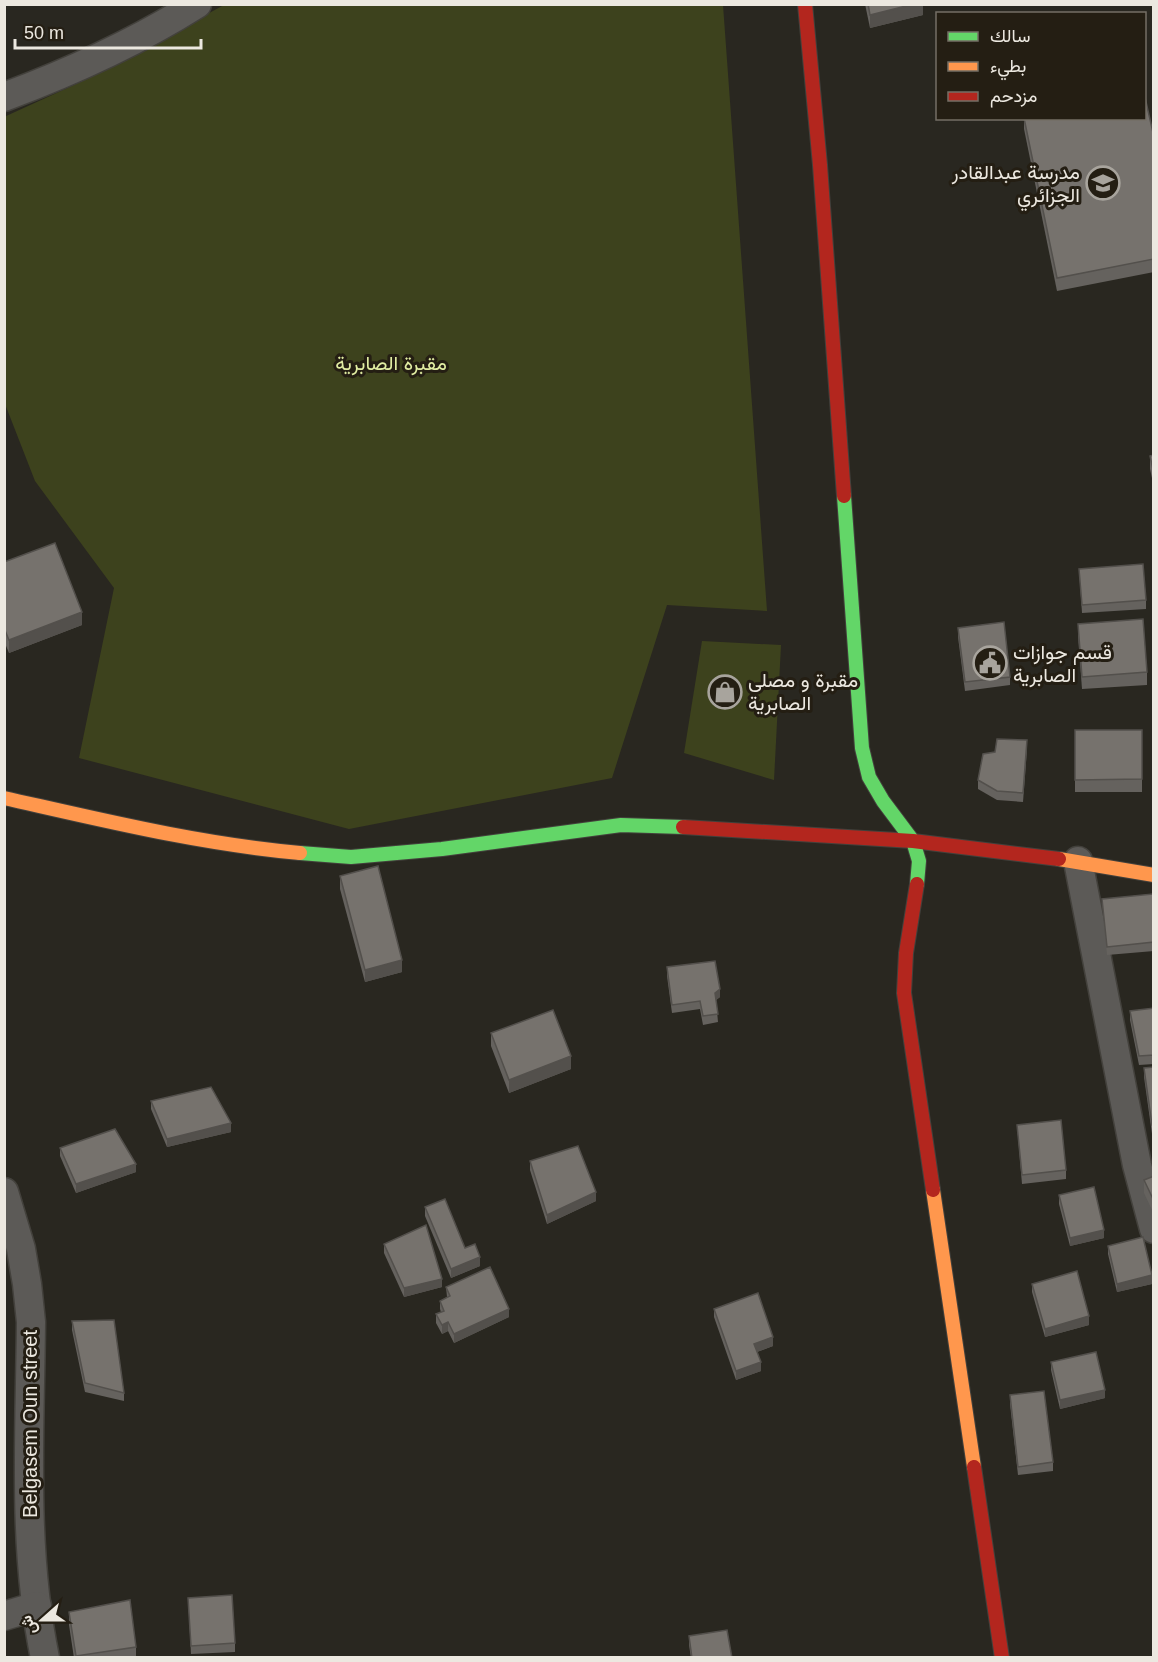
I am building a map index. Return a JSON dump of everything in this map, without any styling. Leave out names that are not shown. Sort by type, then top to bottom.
[{"type":"street","points":[[4,97],[113,50],[178,17],[197,4]]},
{"type":"street","points":[[805,4],[820,165],[862,748],[869,777],[883,801],[913,841],[919,861],[918,881],[906,953],[904,993],[1002,1658]]},
{"type":"street","points":[[4,798],[167,835],[266,850],[351,856],[442,849],[621,825],[709,828],[913,841],[1078,861],[1154,875]]},
{"type":"street","points":[[1078,861],[1137,1165],[1154,1229]]},
{"type":"street","name":"Belgasem Oun street","points":[[4,1192],[21,1249],[31,1322],[30,1548],[39,1629],[45,1658]]},
{"type":"street","points":[[4,1616],[37,1606]]},
{"type":"green space","name":"مقبرة الصابرية","points":[[224,5],[723,5],[767,611],[667,605],[612,778],[349,829],[79,758],[114,588],[35,481],[5,404],[4,117],[87,79]]},
{"type":"green space","points":[[702,641],[781,645],[774,780],[684,753]]},
{"type":"building","points":[[868,4],[914,4],[870,15]]},
{"type":"building","points":[[1146,102],[1154,137],[1154,259],[1057,278],[1024,120],[1146,120]]},
{"type":"building","points":[[1154,455],[1154,474],[1150,456]]},
{"type":"building","points":[[55,543],[82,612],[9,640],[4,628],[4,562]]},
{"type":"building","points":[[1143,564],[1146,600],[1082,605],[1079,569]]},
{"type":"building","points":[[1143,619],[1147,672],[1082,677],[1078,624]]},
{"type":"building","points":[[1004,622],[1010,677],[965,682],[958,628]]},
{"type":"building","points":[[1075,730],[1142,730],[1142,779],[1075,780]]},
{"type":"building","points":[[997,739],[1027,740],[1023,793],[997,791],[978,780],[983,754],[995,752]]},
{"type":"building","points":[[378,866],[402,960],[365,970],[340,876]]},
{"type":"building","points":[[1153,894],[1154,942],[1107,947],[1102,899]]},
{"type":"building","points":[[715,961],[720,989],[715,993],[718,1014],[703,1016],[700,1001],[672,1005],[667,967]]},
{"type":"building","points":[[1154,1008],[1154,1055],[1139,1056],[1130,1011]]},
{"type":"building","points":[[553,1010],[571,1056],[509,1080],[491,1033]]},
{"type":"building","points":[[1154,1067],[1154,1125],[1152,1125],[1144,1068]]},
{"type":"building","points":[[211,1087],[231,1123],[167,1139],[151,1101]]},
{"type":"building","points":[[1061,1120],[1066,1170],[1022,1175],[1017,1125]]},
{"type":"building","points":[[115,1129],[136,1164],[76,1184],[60,1148]]},
{"type":"building","points":[[578,1146],[596,1192],[547,1215],[530,1161]]},
{"type":"building","points":[[1154,1176],[1154,1201],[1144,1180]]},
{"type":"building","points":[[1094,1187],[1104,1230],[1070,1238],[1059,1195]]},
{"type":"building","points":[[445,1199],[465,1248],[475,1244],[480,1257],[451,1269],[425,1207]]},
{"type":"building","points":[[426,1225],[442,1279],[404,1288],[384,1244]]},
{"type":"building","points":[[1143,1237],[1152,1275],[1117,1284],[1108,1246]]},
{"type":"building","points":[[490,1267],[509,1309],[454,1334],[448,1322],[442,1325],[436,1314],[444,1311],[440,1301],[450,1296],[446,1287]]},
{"type":"building","points":[[1077,1271],[1089,1316],[1045,1329],[1032,1284]]},
{"type":"building","points":[[758,1293],[773,1337],[754,1344],[761,1362],[736,1371],[714,1309]]},
{"type":"building","points":[[114,1320],[124,1393],[85,1383],[72,1321]]},
{"type":"building","points":[[1096,1352],[1105,1390],[1060,1400],[1051,1362]]},
{"type":"building","points":[[1044,1391],[1053,1462],[1018,1467],[1010,1395]]},
{"type":"building","points":[[232,1595],[235,1643],[191,1646],[188,1598]]},
{"type":"building","points":[[130,1600],[136,1647],[76,1656],[69,1612]]},
{"type":"building","points":[[727,1630],[732,1658],[692,1658],[689,1636]]},
{"type":"traffic: fast","points":[[844,496],[862,748],[869,777],[883,801],[913,841],[919,861],[917,884]]},
{"type":"traffic: fast","points":[[300,853],[351,857],[442,849],[621,825],[683,827]]},
{"type":"traffic: slow","points":[[4,798],[114,823],[225,844],[300,853]]},
{"type":"traffic: slow","points":[[1059,859],[1154,875]]},
{"type":"traffic: slow","points":[[933,1190],[974,1467]]},
{"type":"traffic: jam","points":[[805,4],[820,165],[844,496]]},
{"type":"traffic: jam","points":[[683,827],[913,841],[1059,859]]},
{"type":"traffic: jam","points":[[917,884],[906,953],[904,993],[933,1190]]},
{"type":"traffic: jam","points":[[974,1467],[1002,1658]]},
{"type":"place","name":"مدرسة عبدالقادر الجزائري","points":[[1103,183]]},
{"type":"place","name":"قسم جوازات الصابرية","points":[[990,663]]},
{"type":"place","name":"مقبرة و مصلى الصابرية","points":[[725,692]]}]
